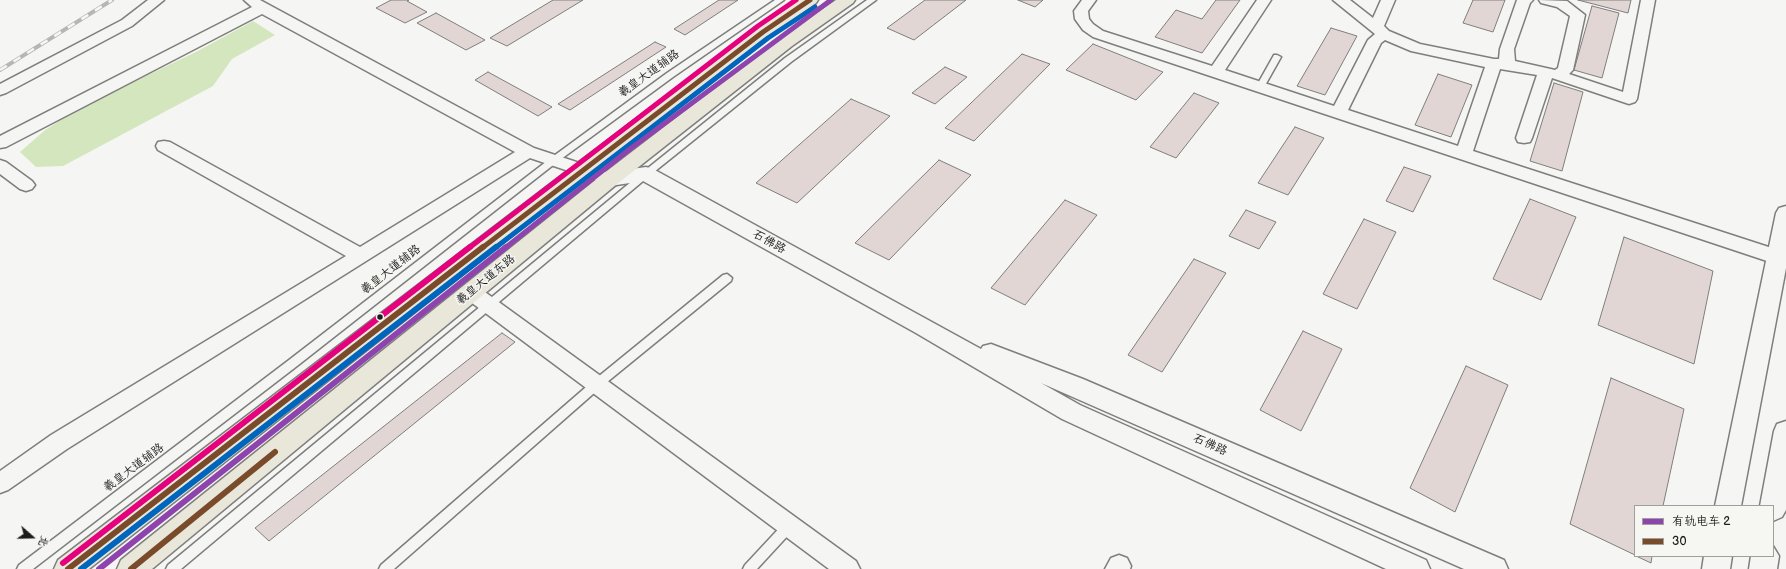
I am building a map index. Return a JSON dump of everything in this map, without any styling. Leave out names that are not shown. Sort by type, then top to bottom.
[{"type":"main road","points":[[68,569],[582,170],[763,32],[810,0]]},
{"type":"main road","name":"羲皇大道东路","points":[[131,569],[610,179],[786,42],[847,0]]},
{"type":"street","points":[[0,90],[127,23],[157,0]]},
{"type":"street","points":[[1089,0],[1083,7],[1080,15],[1084,23],[1092,31],[1777,257]]},
{"type":"street","points":[[1216,72],[1264,0]]},
{"type":"street","points":[[1340,0],[1380,31],[1416,48],[1551,73],[1629,99],[1648,0]]},
{"type":"street","points":[[1339,112],[1380,31],[1388,0]]},
{"type":"street","points":[[1464,153],[1507,49],[1524,0],[1526,0]]},
{"type":"street","points":[[1546,0],[1562,4],[1578,15],[1564,70],[1551,73]]},
{"type":"street","points":[[0,143],[256,4],[528,152],[610,179],[646,174]]},
{"type":"street","points":[[1524,138],[1551,73]]},
{"type":"street","points":[[164,146],[361,256]]},
{"type":"street","points":[[0,483],[59,442],[528,152]]},
{"type":"street","points":[[0,166],[26,185]]},
{"type":"street","name":"石佛路","points":[[646,174],[924,327],[1071,412],[1416,569]]},
{"type":"street","points":[[1728,505],[1786,214]]},
{"type":"street","points":[[471,292],[848,569]]},
{"type":"street","name":"石佛路","points":[[924,327],[1075,386],[1494,569]]},
{"type":"street","points":[[1774,505],[1786,431]]},
{"type":"street","points":[[1716,569],[1718,557]]},
{"type":"street","points":[[1763,569],[1765,557]]},
{"type":"lane","name":"羲皇大道辅路","points":[[22,569],[293,363],[554,160],[670,75],[780,0]]},
{"type":"lane","points":[[172,569],[646,174],[788,60],[872,0]]},
{"type":"lane","points":[[1260,87],[1277,57]]},
{"type":"lane","points":[[385,569],[597,384],[727,278]]},
{"type":"lane","points":[[749,569],[789,526]]},
{"type":"green space","points":[[253,21],[275,35],[232,59],[213,86],[63,166],[36,167],[20,152],[44,131],[77,109],[196,52]]},
{"type":"building","points":[[391,0],[409,0],[407,1],[427,12],[405,23],[376,8]]},
{"type":"building","points":[[553,0],[583,0],[507,46],[490,38]]},
{"type":"building","points":[[719,0],[738,0],[685,35],[674,29]]},
{"type":"building","points":[[925,0],[966,0],[914,40],[887,28]]},
{"type":"building","points":[[1018,0],[1043,0],[1035,7]]},
{"type":"building","points":[[1216,0],[1240,0],[1202,53],[1155,37],[1176,10],[1202,19]]},
{"type":"building","points":[[1473,0],[1505,0],[1493,32],[1463,23]]},
{"type":"building","points":[[1578,0],[1631,0],[1628,13]]},
{"type":"building","points":[[1592,6],[1619,13],[1602,78],[1574,70]]},
{"type":"building","points":[[436,13],[485,40],[466,50],[417,23]]},
{"type":"building","points":[[1331,28],[1357,36],[1325,95],[1297,86]]},
{"type":"building","points":[[655,42],[666,47],[570,110],[558,104]]},
{"type":"building","points":[[1093,44],[1163,72],[1136,100],[1066,70]]},
{"type":"building","points":[[1022,54],[1050,64],[974,141],[945,128]]},
{"type":"building","points":[[945,67],[967,77],[935,104],[912,93]]},
{"type":"building","points":[[488,72],[552,107],[538,116],[475,80]]},
{"type":"building","points":[[1438,74],[1472,85],[1451,137],[1415,125]]},
{"type":"building","points":[[1554,83],[1583,92],[1562,171],[1530,161]]},
{"type":"building","points":[[1194,93],[1219,103],[1176,158],[1150,147]]},
{"type":"building","points":[[851,99],[890,116],[797,203],[756,183]]},
{"type":"building","points":[[1295,127],[1324,138],[1288,195],[1258,183]]},
{"type":"building","points":[[939,160],[971,175],[889,260],[855,243]]},
{"type":"building","points":[[1404,167],[1431,176],[1413,212],[1386,201]]},
{"type":"building","points":[[1530,199],[1576,217],[1541,300],[1493,279]]},
{"type":"building","points":[[1065,200],[1097,215],[1025,305],[991,288]]},
{"type":"building","points":[[1246,210],[1276,222],[1259,249],[1229,236]]},
{"type":"building","points":[[1364,219],[1396,232],[1357,309],[1323,294]]},
{"type":"building","points":[[1624,237],[1713,271],[1694,364],[1598,325]]},
{"type":"building","points":[[1194,259],[1226,273],[1162,372],[1128,355]]},
{"type":"building","points":[[1303,331],[1342,349],[1301,431],[1260,410]]},
{"type":"building","points":[[502,333],[515,342],[269,541],[255,528]]},
{"type":"building","points":[[1466,366],[1508,385],[1455,512],[1410,488]]},
{"type":"building","points":[[1611,378],[1684,409],[1663,505],[1634,505],[1634,555],[1570,524]]},
{"type":"building","points":[[1638,557],[1652,557],[1651,563]]},
{"type":"railway","points":[[0,70],[112,0]]},
{"type":"tram line","name":"2","points":[[99,569],[630,149],[831,0]]},
{"type":"transit line","points":[[63,563],[577,164],[758,26],[796,0]]},
{"type":"transit line","name":"30","points":[[68,569],[582,170],[763,32],[810,0]]},
{"type":"transit line","points":[[81,569],[587,176],[768,38],[815,7]]},
{"type":"transit line","name":"30","points":[[131,569],[275,452]]}]
